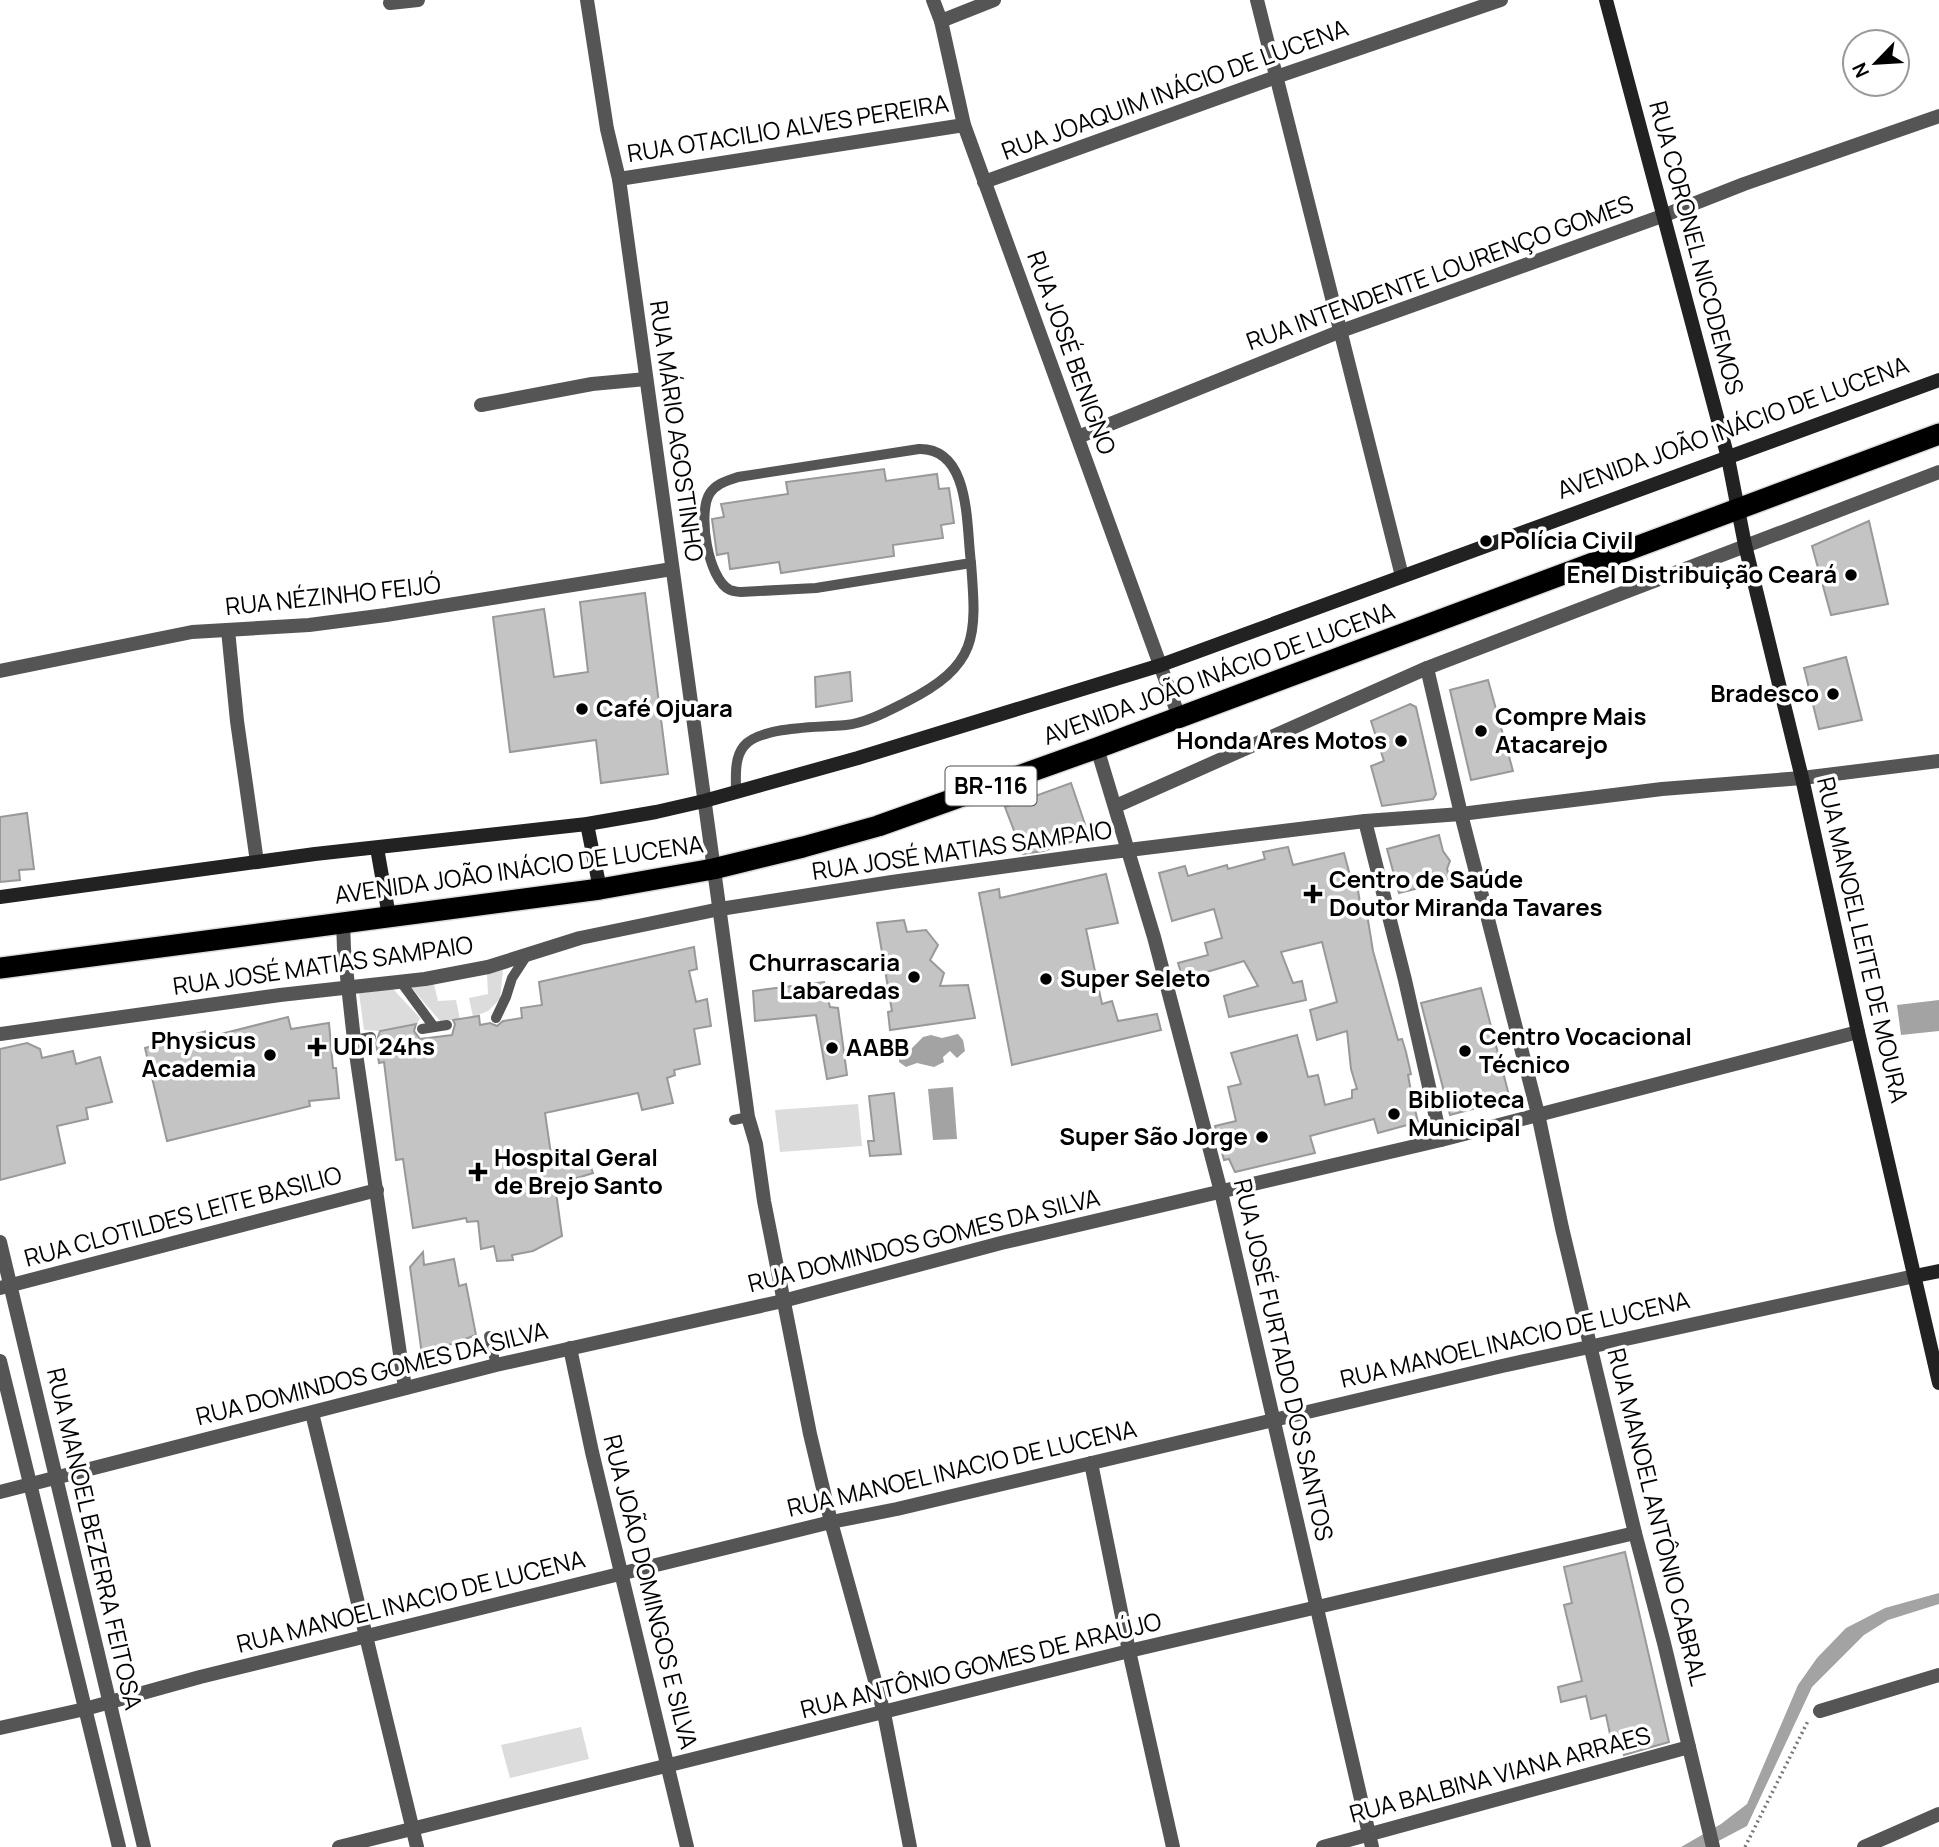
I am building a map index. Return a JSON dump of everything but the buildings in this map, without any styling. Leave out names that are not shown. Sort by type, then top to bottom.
[{"type":"highway","name":"AVENIDA JOÃO INÁCIO DE LUCENA","points":[[0,968],[600,889],[713,869],[803,847],[878,826],[1097,748],[1939,434]]},
{"type":"street","points":[[390,3],[418,0]]},
{"type":"street","name":"RUA MÁRIO AGOSTINHO","points":[[587,0],[607,129],[619,179],[720,909],[741,1119],[755,1144],[810,1434],[831,1522],[884,1713],[910,1847]]},
{"type":"street","name":"RUA JOSÉ BENIGNO","points":[[933,0],[941,21],[964,125],[1180,717]]},
{"type":"street","points":[[941,21],[994,0]]},
{"type":"street","points":[[1257,0],[1402,576]]},
{"type":"street","name":"RUA JOAQUIM INÁCIO DE LUCENA","points":[[984,182],[1276,76],[1500,0]]},
{"type":"street","name":"RUA CORONEL NICODEMOS","points":[[1605,0],[1665,215],[1728,458],[1738,509]]},
{"type":"street","name":"RUA INTENDENTE LOURENÇO GOMES","points":[[1078,437],[1341,331],[1939,116]]},
{"type":"street","name":"RUA OTACILIO ALVES PEREIRA","points":[[619,179],[964,125]]},
{"type":"street","points":[[481,405],[592,384],[646,379]]},
{"type":"street","name":"AVENIDA JOÃO INÁCIO DE LUCENA","points":[[0,897],[257,862],[587,824],[704,801],[897,746],[1161,665],[1939,380]]},
{"type":"street","points":[[1116,806],[1427,668],[1939,472]]},
{"type":"street","name":"RUA MANOEL LEITE DE MOURA","points":[[1738,509],[1939,1382]]},
{"type":"street","name":"RUA NÉZINHO FEIJÓ","points":[[0,671],[66,660],[192,632],[309,625],[386,615],[672,569]]},
{"type":"street","points":[[228,631],[237,721],[257,862]]},
{"type":"street","name":"RUA MANOEL ANTÔNIO CABRAL","points":[[1427,668],[1461,814],[1538,1114],[1562,1228],[1713,1847]]},
{"type":"street","name":"RUA JOSÉ FURTADO DOS SANTOS","points":[[1097,748],[1154,937],[1221,1192],[1371,1841]]},
{"type":"street","name":"RUA JOSÉ MATIAS SAMPAIO","points":[[0,1034],[473,971],[580,937],[720,909],[892,882],[1366,821],[1461,814],[1662,789],[1802,778],[1939,761]]},
{"type":"street","points":[[1366,821],[1441,1140]]},
{"type":"street","points":[[587,824],[600,889]]},
{"type":"street","points":[[377,848],[389,916]]},
{"type":"street","points":[[343,922],[354,1040],[405,1388]]},
{"type":"street","name":"RUA DOMINDOS GOMES DA SILVA","points":[[0,1492],[496,1365],[783,1301],[1001,1243],[1441,1140],[1858,1032]]},
{"type":"street","name":"RUA CLOTILDES LEITE BASILIO","points":[[5,1287],[377,1190]]},
{"type":"street","name":"RUA MANOEL BEZERRA FEITOSA","points":[[0,1242],[5,1287],[56,1477],[144,1847]]},
{"type":"street","name":"RUA MANOEL INACIO DE LUCENA","points":[[0,1728],[831,1522],[897,1509],[1591,1346],[1939,1271]]},
{"type":"street","name":"RUA JOÃO DOMINGOS E SILVA","points":[[570,1348],[687,1847]]},
{"type":"street","name":"RUA MANOEL BEZERRA FEITOSA","points":[[0,1361],[119,1847]]},
{"type":"street","points":[[312,1413],[364,1637],[417,1847]]},
{"type":"street","points":[[1091,1463],[1173,1847]]},
{"type":"street","name":"RUA ANTÔNIO GOMES DE ARAÚJO","points":[[339,1847],[1129,1651],[1635,1533]]},
{"type":"street","points":[[1820,1712],[1939,1675]]},
{"type":"street","name":"RUA BALBINA VIANA ARRAES","points":[[1323,1847],[1371,1841],[1689,1747]]},
{"type":"street","points":[[1864,1847],[1939,1814]]},
{"type":"lane","points":[[736,792],[735,771],[738,758],[751,739],[790,729],[849,725],[895,708],[942,681],[966,653],[973,631],[974,605],[971,563],[960,478],[943,454],[932,449],[919,449],[738,477],[719,483],[706,500],[704,519],[714,568],[730,591],[816,588],[971,563]]},
{"type":"lane","points":[[497,1018],[512,978],[527,954]]},
{"type":"lane","points":[[401,982],[434,1027]]},
{"type":"lane","points":[[422,1029],[447,1026]]},
{"type":"lane","points":[[354,1040],[371,1037]]},
{"type":"lane","points":[[489,1336],[496,1365]]},
{"type":"path","points":[[1745,1847],[1803,1727],[1820,1712]]},
{"type":"shaded area","points":[[503,970],[500,999],[488,1011],[473,1017],[469,998],[488,994],[487,974]]},
{"type":"shaded area","points":[[433,980],[438,1001],[456,1000],[460,1019],[440,1021],[410,986]]},
{"type":"shaded area","points":[[393,989],[420,1018],[417,1024],[380,1031],[364,1030],[359,993]]},
{"type":"shaded area","points":[[1939,1000],[1939,1031],[1901,1035],[1897,1005]]},
{"type":"shaded area","points":[[958,1034],[963,1040],[965,1051],[957,1058],[950,1051],[943,1057],[944,1062],[934,1067],[917,1063],[906,1067],[899,1062],[899,1053],[911,1049],[923,1037],[931,1035],[942,1038]]},
{"type":"shaded area","points":[[953,1087],[957,1139],[933,1140],[928,1089]]},
{"type":"shaded area","points":[[858,1104],[862,1146],[780,1152],[775,1110]]},
{"type":"shaded area","points":[[1939,1593],[1939,1604],[1888,1620],[1864,1635],[1812,1687],[1747,1826],[1707,1847],[1681,1847],[1721,1824],[1747,1804],[1798,1685],[1817,1658],[1846,1628],[1885,1608]]},
{"type":"shaded area","points":[[581,1727],[589,1759],[510,1778],[501,1745]]},
{"type":"place","name":"Polícia Civil","points":[[1486,541]]},
{"type":"place","name":"Enel Distribuição Ceará","points":[[1851,575]]},
{"type":"place","name":"Bradesco","points":[[1833,694]]},
{"type":"place","name":"Café Ojuara","points":[[582,709]]},
{"type":"place","name":"Compre Mais Atacarejo","points":[[1481,731]]},
{"type":"place","name":"Honda Ares Motos","points":[[1401,741]]},
{"type":"place","name":"Centro de Saúde Doutor Miranda Tavares","points":[[1313,894]]},
{"type":"place","name":"Churrascaria Labaredas","points":[[914,977]]},
{"type":"place","name":"Super Seleto","points":[[1046,979]]},
{"type":"place","name":"UDI 24hs","points":[[317,1047]]},
{"type":"place","name":"AABB","points":[[832,1048]]},
{"type":"place","name":"Centro Vocacional Técnico","points":[[1465,1051]]},
{"type":"place","name":"Physicus Academia","points":[[270,1055]]},
{"type":"place","name":"Biblioteca Municipal","points":[[1394,1114]]},
{"type":"place","name":"Super São Jorge","points":[[1262,1137]]},
{"type":"place","name":"Hospital Geral de Brejo Santo","points":[[478,1172]]}]
